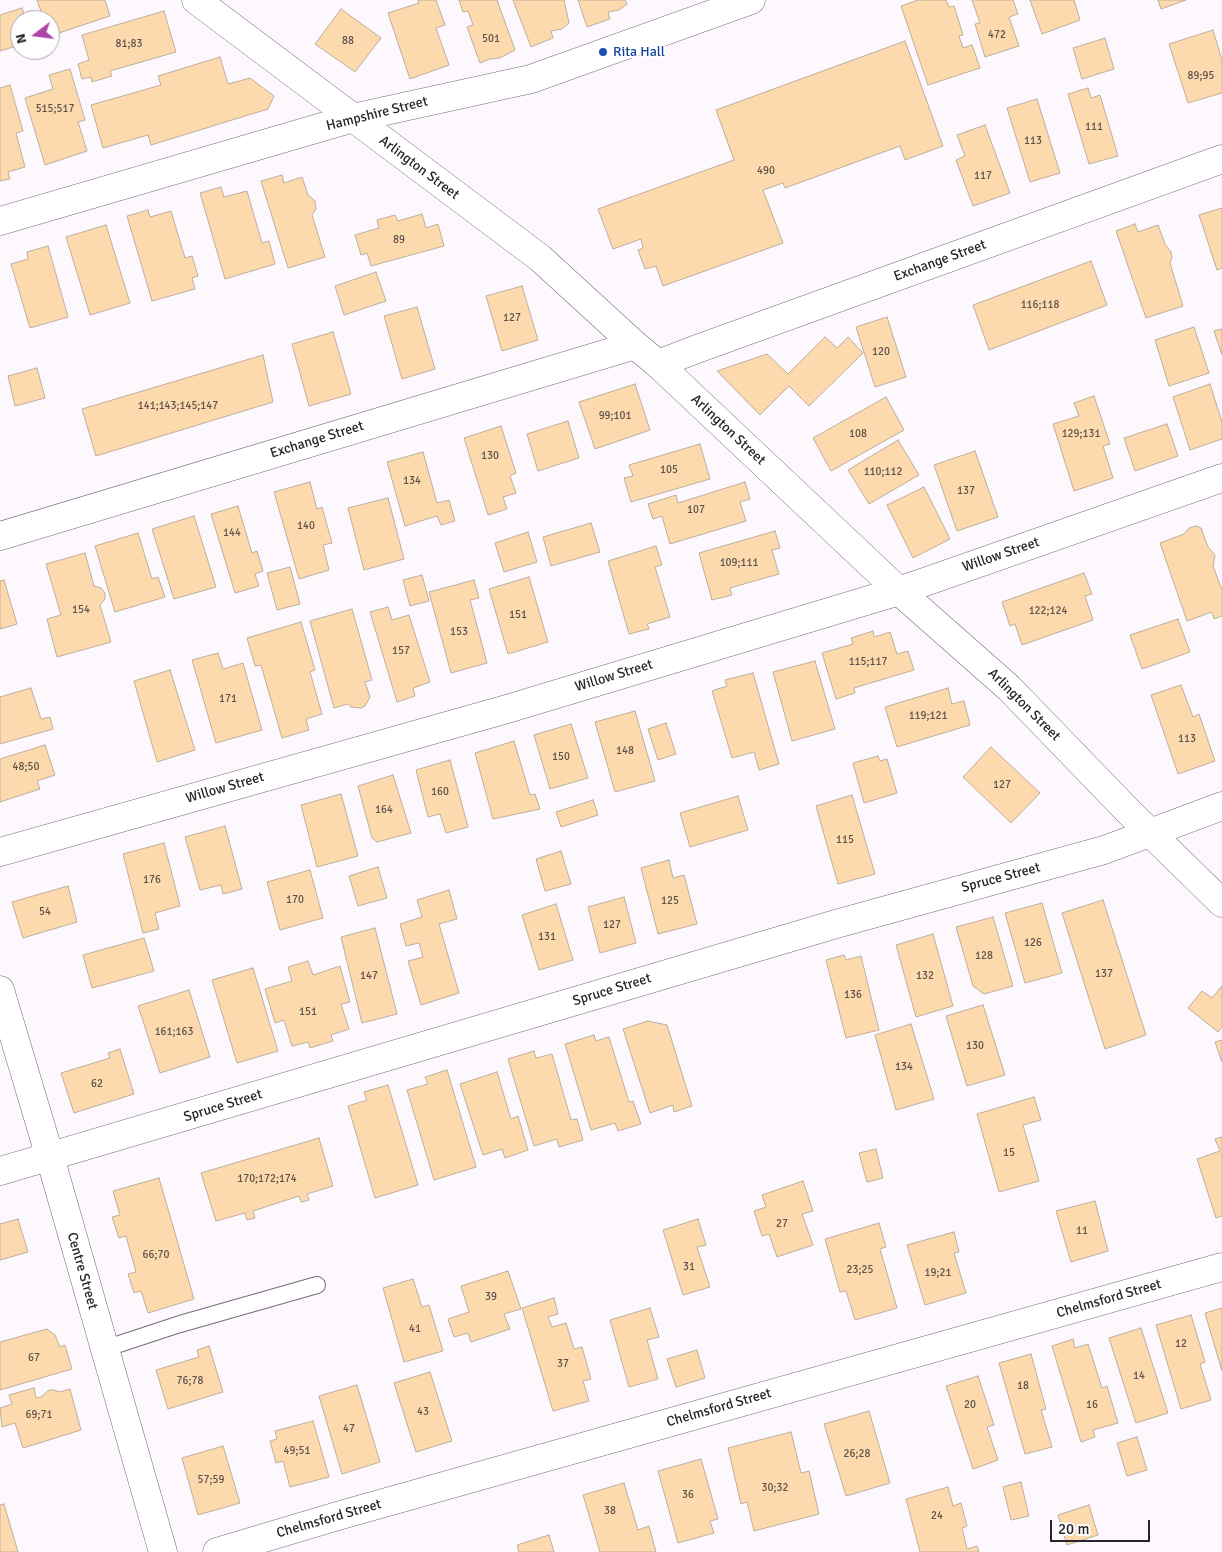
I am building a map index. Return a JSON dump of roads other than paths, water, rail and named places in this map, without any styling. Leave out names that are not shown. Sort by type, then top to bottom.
[{"type":"street","name":"Arlington Street","points":[[196,0],[540,258],[635,346],[658,364],[899,591],[1009,688],[1222,903]]},
{"type":"street","name":"Hampshire Street","points":[[0,221],[353,118],[531,78],[751,0]]},
{"type":"street","name":"Exchange Street","points":[[658,364],[1222,159]]},
{"type":"street","name":"Exchange Street","points":[[0,536],[635,346]]},
{"type":"street","name":"Willow Street","points":[[0,852],[507,709],[899,591],[1222,478]]},
{"type":"street","name":"Spruce Street","points":[[0,1171],[836,924],[1104,850],[1222,806]]},
{"type":"street","name":"Centre Street","points":[[0,990],[50,1157],[163,1552]]},
{"type":"street","name":"Chelmsford Street","points":[[217,1552],[1222,1267]]},
{"type":"lane","points":[[104,1349],[180,1324],[317,1285]]},
{"type":"place","name":"Rita Hall","points":[[603,52]]}]
